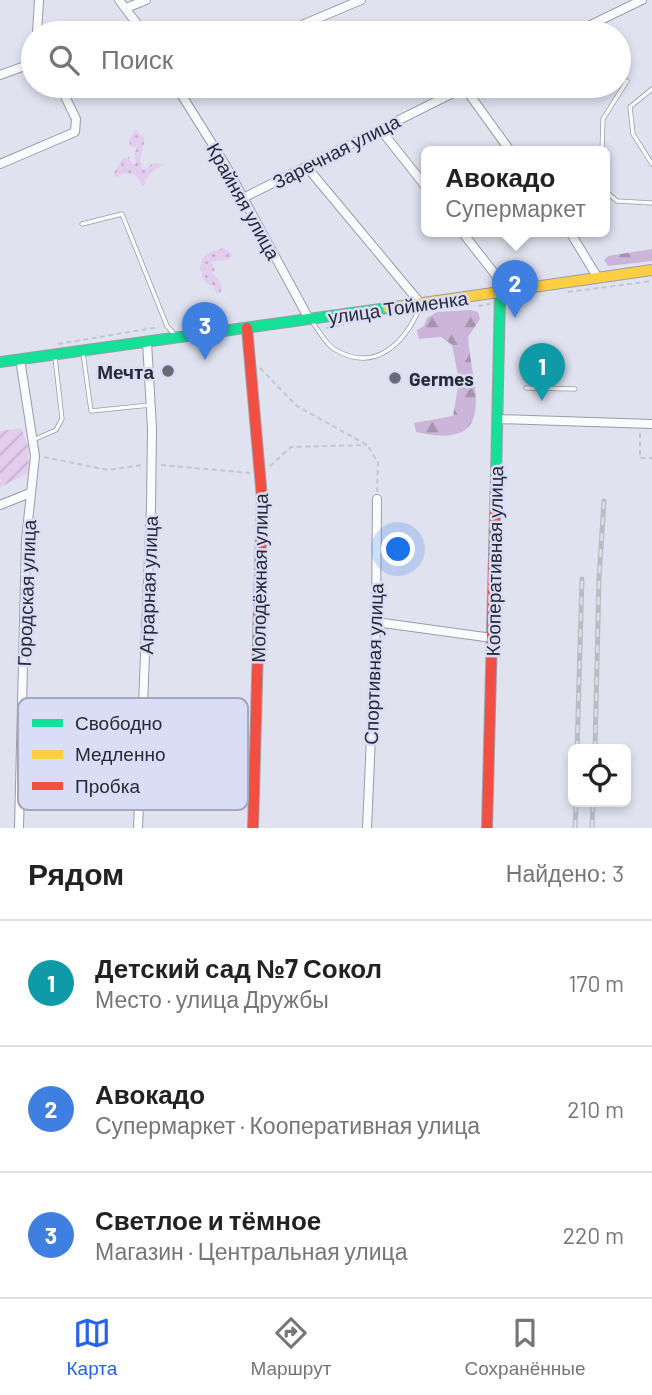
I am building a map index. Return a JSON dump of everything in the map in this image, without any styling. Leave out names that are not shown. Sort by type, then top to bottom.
[{"type":"street","points":[[37,21],[38,0]]},
{"type":"street","points":[[119,0],[135,21]]},
{"type":"street","points":[[126,8],[146,0]]},
{"type":"street","points":[[311,21],[361,0]]},
{"type":"street","points":[[599,21],[642,0]]},
{"type":"street","points":[[0,75],[21,67]]},
{"type":"street","points":[[0,164],[71,135],[77,128],[76,119],[66,98]]},
{"type":"street","name":"Крайняя улица","points":[[184,98],[226,166],[310,319]]},
{"type":"street","name":"Заречная улица","points":[[243,198],[442,98]]},
{"type":"street","points":[[474,98],[507,146]]},
{"type":"street","points":[[380,129],[421,181]]},
{"type":"street","points":[[306,166],[421,304]]},
{"type":"street","points":[[466,237],[505,292]]},
{"type":"street","points":[[575,237],[598,278]]},
{"type":"street","name":"улица Тойменка","points":[[0,362],[53,350],[83,351],[652,270]]},
{"type":"street","name":"Кооперативная улица","points":[[487,828],[497,419],[505,292]]},
{"type":"street","name":"Молодёжная улица","points":[[247,328],[262,498],[253,828]]},
{"type":"street","name":"Аграрная улица","points":[[143,698],[152,464],[147,342]]},
{"type":"street","name":"Городская улица","points":[[20,359],[35,456],[26,540],[22,698]]},
{"type":"street","points":[[497,419],[652,424]]},
{"type":"street","points":[[0,505],[30,493]]},
{"type":"street","name":"Спортивная улица","points":[[367,828],[376,622],[377,499]]},
{"type":"street","points":[[376,622],[492,638]]},
{"type":"street","name":"Городская улица","points":[[19,810],[19,828]]},
{"type":"street","name":"Аграрная улица","points":[[138,828],[139,810]]},
{"type":"lane","points":[[652,89],[630,107],[634,134],[652,164]]},
{"type":"lane","points":[[602,146],[603,119],[616,98]]},
{"type":"lane","points":[[610,195],[617,201],[652,203]]},
{"type":"lane","points":[[82,224],[122,214],[167,326],[177,338]]},
{"type":"lane","points":[[310,319],[332,348],[352,357],[378,356],[399,343],[411,327],[421,304]]},
{"type":"lane","points":[[33,440],[56,430],[62,419],[53,350]]},
{"type":"lane","points":[[83,351],[90,411],[151,405]]},
{"type":"lane","points":[[526,388],[575,389]]},
{"type":"path","points":[[53,350],[167,326]]},
{"type":"path","points":[[250,357],[297,406],[367,445],[377,462],[377,499]]},
{"type":"path","points":[[640,424],[640,458],[652,458]]},
{"type":"path","points":[[35,456],[108,470],[152,464],[261,474],[291,447],[367,445]]},
{"type":"shaded area","points":[[135,129],[145,139],[140,160],[141,169],[154,164],[163,165],[154,170],[145,180],[146,184],[142,185],[136,175],[123,173],[118,177],[114,173],[123,158],[129,157],[132,164],[136,164],[134,154],[137,148],[130,146],[129,140]]},
{"type":"shaded area","points":[[223,248],[233,255],[229,259],[211,262],[215,270],[211,273],[221,286],[221,293],[216,293],[214,287],[205,282],[200,269],[206,254]]},
{"type":"shaded area","points":[[21,428],[28,446],[29,473],[0,487],[0,431]]},
{"type":"green space","points":[[652,249],[652,261],[608,266],[604,260],[608,256]]},
{"type":"green space","points":[[437,312],[478,312],[480,319],[468,337],[476,393],[471,423],[461,432],[443,436],[416,432],[414,423],[453,416],[459,380],[452,345],[441,337],[419,339],[417,330],[424,326],[427,318]]},
{"type":"railway","points":[[595,744],[599,578],[604,501]]},
{"type":"railway","points":[[577,744],[582,579]]},
{"type":"railway","points":[[575,828],[576,807]]},
{"type":"railway","points":[[592,828],[593,807]]},
{"type":"traffic: fast","points":[[496,477],[500,293]]},
{"type":"traffic: fast","points":[[0,362],[388,308]]},
{"type":"traffic: slow","points":[[388,308],[652,270]]},
{"type":"traffic: jam","points":[[247,328],[262,498],[253,828]]},
{"type":"traffic: jam","points":[[487,828],[496,477]]},
{"type":"place","name":"Авокадо","points":[[515,318]]},
{"type":"place","name":"Светлое и тёмное","points":[[205,360]]},
{"type":"place","name":"Мечта","points":[[168,371]]},
{"type":"place","name":"Germes","points":[[395,378]]},
{"type":"place","name":"Детский сад №7 Сокол","points":[[542,401]]}]
